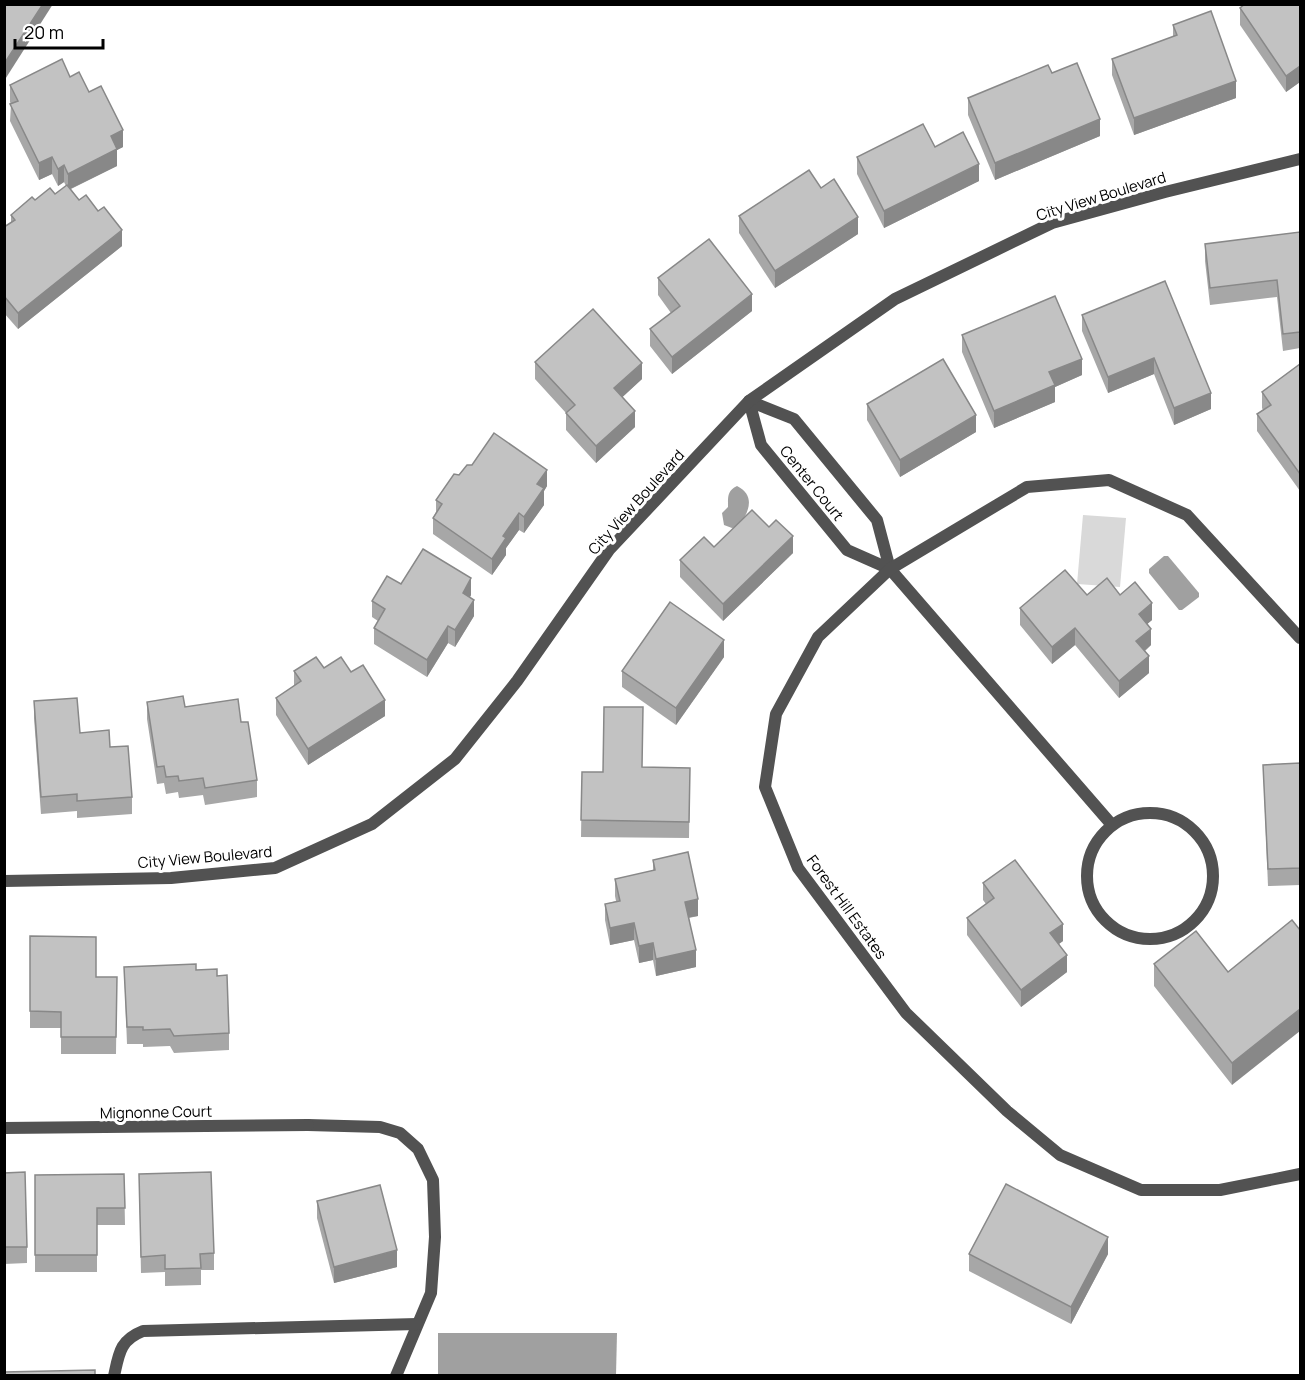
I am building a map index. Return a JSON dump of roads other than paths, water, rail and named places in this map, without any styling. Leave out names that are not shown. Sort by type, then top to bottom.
[{"type":"street","name":"City View Boulevard","points":[[4,880],[171,878],[275,868],[372,824],[455,759],[517,681],[609,550],[749,401],[895,299],[1052,223],[1300,159]]},
{"type":"street","name":"Center Court","points":[[749,401],[794,419],[877,520],[890,569]]},
{"type":"street","name":"Center Court","points":[[749,401],[761,445],[847,550],[890,569],[1112,825]]},
{"type":"street","name":"Forest Hill Estates","points":[[1300,638],[1187,515],[1109,480],[1027,487],[890,569],[819,637],[776,714],[765,787],[798,868],[906,1013],[1007,1111],[1060,1155],[1141,1190],[1220,1190],[1300,1174]]},
{"type":"street","points":[[1148,812],[1177,819],[1201,837],[1210,855],[1214,874],[1211,893],[1203,912],[1188,928],[1168,938],[1146,940],[1124,935],[1106,923],[1093,905],[1086,884],[1088,862],[1096,841],[1112,825],[1129,816],[1148,812]]},
{"type":"street","name":"Mignonne Court","points":[[4,1128],[308,1125],[380,1127],[400,1133],[418,1149],[433,1180],[435,1237],[431,1293],[396,1376]]},
{"type":"street","points":[[114,1376],[120,1350],[130,1336],[143,1331],[417,1324]]}]
